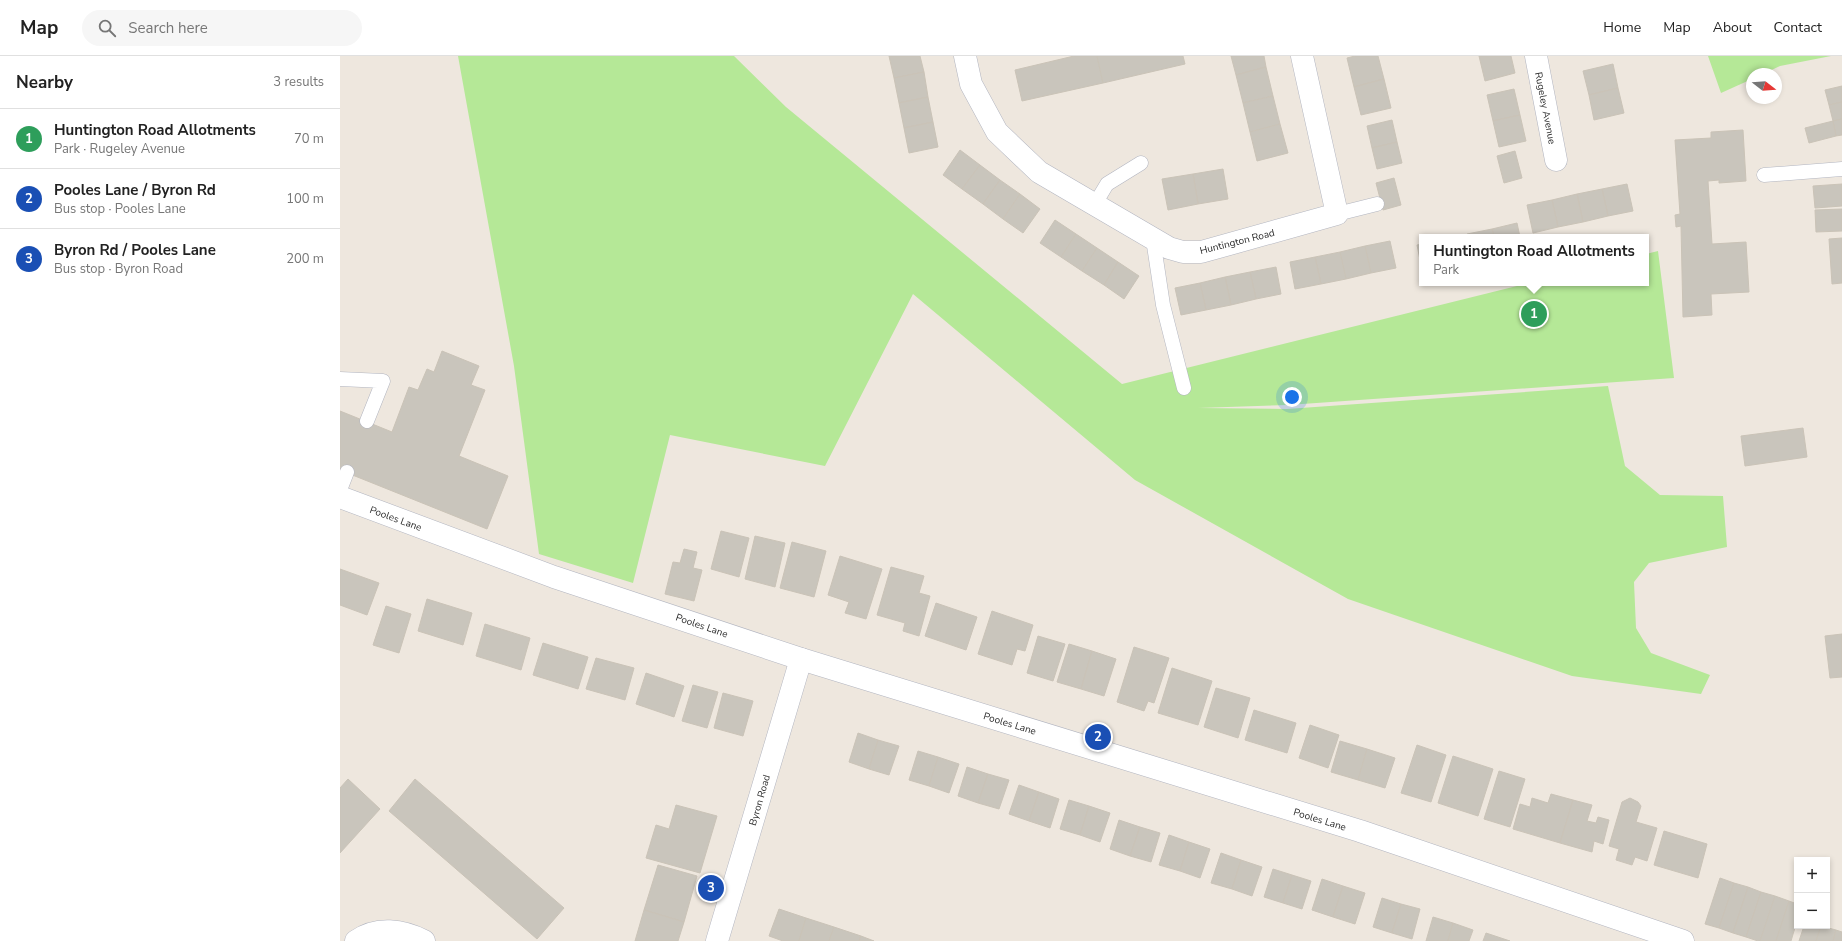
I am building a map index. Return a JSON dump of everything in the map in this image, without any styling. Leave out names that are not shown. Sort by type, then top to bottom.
[{"type":"street","name":"Huntington Road","points":[[965,56],[972,84],[997,132],[1039,172],[1170,248],[1183,252],[1200,252],[1337,214]]},
{"type":"street","points":[[1302,56],[1337,214]]},
{"type":"street","name":"Rugeley Avenue","points":[[1536,56],[1556,160]]},
{"type":"street","name":"Pooles Lane","points":[[340,497],[554,577],[801,658],[1360,832],[1683,941]]},
{"type":"street","name":"Byron Road","points":[[717,941],[801,658]]},
{"type":"street","points":[[356,941],[378,932],[395,931],[414,936],[424,941]]},
{"type":"lane","points":[[1095,204],[1107,184],[1141,163]]},
{"type":"lane","points":[[1764,175],[1842,169]]},
{"type":"lane","points":[[1337,214],[1377,204]]},
{"type":"lane","points":[[1153,238],[1163,305],[1184,388]]},
{"type":"lane","points":[[340,380],[383,381],[367,421]]},
{"type":"lane","points":[[340,490],[347,472]]},
{"type":"green space","points":[[458,56],[734,56],[786,107],[1122,384],[1517,286],[1649,286],[1649,253],[1658,251],[1674,378],[1288,405],[1198,408],[1287,409],[1608,386],[1625,466],[1660,495],[1723,496],[1727,547],[1649,563],[1634,582],[1636,628],[1651,653],[1710,675],[1701,694],[1572,676],[1348,599],[1135,480],[913,294],[825,466],[670,435],[633,583],[539,554],[514,366]]},
{"type":"green space","points":[[1708,56],[1831,56],[1776,68],[1746,68],[1746,82],[1721,93]]},
{"type":"building","points":[[889,56],[920,56],[924,72],[894,78]]},
{"type":"building","points":[[1074,56],[1097,56],[1103,83],[1022,101],[1015,70]]},
{"type":"building","points":[[1097,56],[1183,56],[1185,64],[1103,83]]},
{"type":"building","points":[[1231,56],[1264,56],[1266,67],[1236,75]]},
{"type":"building","points":[[1355,56],[1378,56],[1384,79],[1354,87],[1347,58]]},
{"type":"building","points":[[1479,56],[1511,56],[1515,73],[1485,81]]},
{"type":"building","points":[[1613,64],[1618,88],[1589,95],[1583,71]]},
{"type":"building","points":[[1266,67],[1273,96],[1243,103],[1236,75]]},
{"type":"building","points":[[924,72],[928,97],[899,103],[894,78]]},
{"type":"building","points":[[1384,79],[1391,108],[1361,115],[1354,87]]},
{"type":"building","points":[[1842,86],[1842,102],[1829,105],[1825,90]]},
{"type":"building","points":[[1618,88],[1624,113],[1594,120],[1589,95]]},
{"type":"building","points":[[1514,89],[1520,115],[1493,121],[1487,95]]},
{"type":"building","points":[[1273,96],[1280,124],[1250,132],[1243,103]]},
{"type":"building","points":[[928,97],[933,122],[904,128],[899,103]]},
{"type":"building","points":[[1842,102],[1842,119],[1833,121],[1829,105]]},
{"type":"building","points":[[1520,115],[1526,141],[1499,147],[1493,121]]},
{"type":"building","points":[[1842,119],[1842,135],[1836,136],[1833,121]]},
{"type":"building","points":[[1392,120],[1397,142],[1372,148],[1367,126]]},
{"type":"building","points":[[1833,121],[1836,136],[1809,143],[1805,128]]},
{"type":"building","points":[[933,122],[938,147],[909,153],[904,128]]},
{"type":"building","points":[[1280,124],[1288,153],[1257,161],[1250,132]]},
{"type":"building","points":[[1743,130],[1746,181],[1719,183],[1719,180],[1708,181],[1712,244],[1746,242],[1749,292],[1711,294],[1712,315],[1683,317],[1681,226],[1676,227],[1675,215],[1680,214],[1675,140],[1711,138],[1711,132]]},
{"type":"building","points":[[1397,142],[1402,163],[1377,169],[1372,148]]},
{"type":"building","points":[[960,150],[980,165],[962,189],[943,175]]},
{"type":"building","points":[[1515,151],[1522,178],[1504,183],[1497,156]]},
{"type":"building","points":[[980,165],[1000,180],[983,204],[962,189]]},
{"type":"building","points":[[1223,169],[1228,199],[1198,204],[1193,174]]},
{"type":"building","points":[[1193,174],[1198,204],[1168,210],[1162,179]]},
{"type":"building","points":[[1394,178],[1401,205],[1383,210],[1376,183]]},
{"type":"building","points":[[1000,180],[1020,194],[1003,219],[983,204]]},
{"type":"building","points":[[1627,184],[1633,211],[1608,216],[1602,189]]},
{"type":"building","points":[[1842,184],[1842,206],[1815,208],[1813,186]]},
{"type":"building","points":[[1602,189],[1608,216],[1583,222],[1577,194]]},
{"type":"building","points":[[1020,194],[1040,209],[1023,233],[1003,219]]},
{"type":"building","points":[[1577,194],[1583,222],[1558,227],[1552,200]]},
{"type":"building","points":[[1552,200],[1558,227],[1533,233],[1527,205]]},
{"type":"building","points":[[1842,209],[1842,231],[1816,232],[1815,210]]},
{"type":"building","points":[[1055,220],[1076,234],[1061,257],[1040,243]]},
{"type":"building","points":[[1517,223],[1519,234],[1493,234],[1492,229]]},
{"type":"building","points":[[1492,229],[1493,234],[1467,234]]},
{"type":"building","points":[[1076,234],[1097,248],[1082,271],[1061,257]]},
{"type":"building","points":[[1842,238],[1842,283],[1832,284],[1829,239]]},
{"type":"building","points":[[1390,241],[1396,268],[1371,273],[1365,246]]},
{"type":"building","points":[[1417,245],[1419,245],[1419,255]]},
{"type":"building","points":[[1365,246],[1371,273],[1346,279],[1340,252]]},
{"type":"building","points":[[1097,248],[1118,262],[1104,285],[1082,271]]},
{"type":"building","points":[[1340,252],[1346,279],[1321,284],[1315,257]]},
{"type":"building","points":[[1315,257],[1321,284],[1295,289],[1290,262]]},
{"type":"building","points":[[1118,262],[1139,276],[1124,299],[1104,285]]},
{"type":"building","points":[[1276,267],[1281,294],[1256,299],[1250,272]]},
{"type":"building","points":[[1250,272],[1256,299],[1231,305],[1225,277]]},
{"type":"building","points":[[1225,277],[1231,305],[1206,310],[1200,283]]},
{"type":"building","points":[[1200,283],[1206,310],[1181,315],[1175,288]]},
{"type":"building","points":[[442,351],[479,366],[471,385],[485,390],[459,456],[508,476],[487,529],[340,470],[340,411],[392,432],[409,387],[418,390],[427,369],[434,372]]},
{"type":"building","points":[[1803,428],[1807,457],[1745,466],[1741,436]]},
{"type":"building","points":[[721,531],[749,538],[739,577],[711,569]]},
{"type":"building","points":[[755,536],[785,543],[775,587],[745,579]]},
{"type":"building","points":[[792,542],[826,551],[814,597],[780,588]]},
{"type":"building","points":[[684,549],[697,552],[693,568],[702,570],[694,601],[665,594],[673,562],[680,563]]},
{"type":"building","points":[[840,556],[882,569],[866,619],[845,613],[849,602],[828,595]]},
{"type":"building","points":[[891,567],[924,576],[919,593],[930,596],[919,636],[903,631],[905,623],[877,615]]},
{"type":"building","points":[[340,569],[379,583],[367,615],[340,605]]},
{"type":"building","points":[[427,599],[472,613],[463,645],[418,631]]},
{"type":"building","points":[[936,603],[977,617],[966,650],[925,636]]},
{"type":"building","points":[[386,606],[411,614],[399,653],[373,645]]},
{"type":"building","points":[[992,611],[1033,625],[1025,651],[1017,649],[1012,665],[978,654]]},
{"type":"building","points":[[485,624],[530,638],[521,670],[476,656]]},
{"type":"building","points":[[1842,634],[1842,677],[1830,678],[1825,636]]},
{"type":"building","points":[[1038,636],[1065,644],[1053,681],[1027,673]]},
{"type":"building","points":[[543,643],[588,657],[578,689],[533,675]]},
{"type":"building","points":[[1069,644],[1092,651],[1081,689],[1057,682]]},
{"type":"building","points":[[1134,647],[1169,658],[1154,703],[1148,701],[1144,711],[1117,702]]},
{"type":"building","points":[[1092,651],[1116,659],[1104,696],[1081,689]]},
{"type":"building","points":[[596,658],[634,668],[625,700],[586,689]]},
{"type":"building","points":[[1172,668],[1212,681],[1198,725],[1158,713]]},
{"type":"building","points":[[646,673],[684,686],[674,717],[636,704]]},
{"type":"building","points":[[693,685],[718,692],[707,728],[682,721]]},
{"type":"building","points":[[1216,688],[1250,698],[1238,738],[1204,727]]},
{"type":"building","points":[[723,693],[753,701],[743,736],[714,728]]},
{"type":"building","points":[[1254,710],[1296,723],[1287,753],[1245,740]]},
{"type":"building","points":[[1310,725],[1339,735],[1328,768],[1299,758]]},
{"type":"building","points":[[858,733],[878,740],[869,769],[849,762]]},
{"type":"building","points":[[878,740],[899,746],[889,775],[869,769]]},
{"type":"building","points":[[1340,741],[1367,749],[1358,780],[1331,772]]},
{"type":"building","points":[[1417,745],[1446,755],[1431,802],[1401,793]]},
{"type":"building","points":[[1367,749],[1395,758],[1385,788],[1358,780]]},
{"type":"building","points":[[918,751],[938,757],[929,786],[909,780]]},
{"type":"building","points":[[1453,756],[1493,769],[1478,816],[1438,803]]},
{"type":"building","points":[[938,757],[959,764],[949,793],[929,786]]},
{"type":"building","points":[[967,767],[988,774],[978,803],[958,796]]},
{"type":"building","points":[[1499,771],[1525,779],[1510,827],[1484,819]]},
{"type":"building","points":[[988,774],[1009,780],[999,809],[978,803]]},
{"type":"building","points":[[348,779],[380,809],[340,853],[340,788]]},
{"type":"building","points":[[415,779],[564,908],[537,939],[389,811]]},
{"type":"building","points":[[1019,785],[1039,792],[1029,821],[1009,814]]},
{"type":"building","points":[[1039,792],[1059,799],[1050,828],[1029,821]]},
{"type":"building","points":[[1551,794],[1573,800],[1560,843],[1513,829],[1520,804],[1530,807],[1532,798],[1548,803]]},
{"type":"building","points":[[1630,798],[1638,802],[1641,806],[1636,822],[1657,828],[1647,861],[1635,857],[1632,865],[1616,860],[1619,849],[1609,846],[1622,802]]},
{"type":"building","points":[[1069,800],[1089,806],[1080,835],[1060,829]]},
{"type":"building","points":[[1573,800],[1592,805],[1587,821],[1596,823],[1598,817],[1609,820],[1603,844],[1594,841],[1592,852],[1560,843]]},
{"type":"building","points":[[676,805],[717,816],[700,873],[646,858],[656,825],[669,829]]},
{"type":"building","points":[[1089,806],[1110,813],[1100,842],[1080,835]]},
{"type":"building","points":[[1119,820],[1140,827],[1130,856],[1110,849]]},
{"type":"building","points":[[1140,827],[1160,833],[1151,862],[1130,856]]},
{"type":"building","points":[[1664,831],[1707,844],[1698,878],[1654,865]]},
{"type":"building","points":[[1169,835],[1189,842],[1180,871],[1159,865]]},
{"type":"building","points":[[1189,842],[1210,849],[1200,878],[1180,871]]},
{"type":"building","points":[[1221,853],[1241,860],[1232,889],[1211,883]]},
{"type":"building","points":[[1241,860],[1262,867],[1252,896],[1232,889]]},
{"type":"building","points":[[658,865],[697,876],[684,922],[644,910]]},
{"type":"building","points":[[1273,869],[1292,875],[1283,903],[1264,897]]},
{"type":"building","points":[[1292,875],[1311,881],[1302,909],[1283,903]]},
{"type":"building","points":[[1720,878],[1734,883],[1719,928],[1705,924]]},
{"type":"building","points":[[1322,879],[1343,886],[1333,917],[1312,910]]},
{"type":"building","points":[[1734,883],[1748,887],[1733,933],[1719,928]]},
{"type":"building","points":[[1343,886],[1365,893],[1355,924],[1333,917]]},
{"type":"building","points":[[1748,887],[1761,892],[1746,937],[1733,933]]},
{"type":"building","points":[[1761,892],[1775,896],[1760,941],[1758,941],[1746,937]]},
{"type":"building","points":[[1775,896],[1789,901],[1776,941],[1760,941]]},
{"type":"building","points":[[1382,898],[1401,904],[1392,933],[1373,927]]},
{"type":"building","points":[[1789,901],[1794,903],[1795,929],[1791,941],[1776,941]]},
{"type":"building","points":[[1401,904],[1420,909],[1412,939],[1392,933]]},
{"type":"building","points":[[779,909],[806,918],[799,941],[783,941],[769,936]]},
{"type":"building","points":[[644,910],[684,922],[678,941],[635,941]]},
{"type":"building","points":[[1433,917],[1453,923],[1448,941],[1426,941]]},
{"type":"building","points":[[806,918],[834,927],[829,941],[799,941]]},
{"type":"building","points":[[1453,923],[1473,930],[1469,941],[1448,941]]},
{"type":"building","points":[[834,927],[861,936],[859,941],[829,941]]},
{"type":"building","points":[[1830,928],[1836,930],[1833,941],[1816,941],[1820,929]]},
{"type":"building","points":[[1803,929],[1820,929],[1816,941],[1799,941]]},
{"type":"building","points":[[1836,930],[1842,932],[1842,941],[1833,941]]},
{"type":"building","points":[[1486,933],[1510,941],[1483,941]]},
{"type":"building","points":[[861,936],[874,941],[859,941]]},
{"type":"place","name":"Huntington Road Allotments","points":[[1534,314]]},
{"type":"place","name":"Pooles Lane / Byron Rd","points":[[1098,737]]},
{"type":"place","name":"Byron Rd / Pooles Lane","points":[[711,888]]}]
